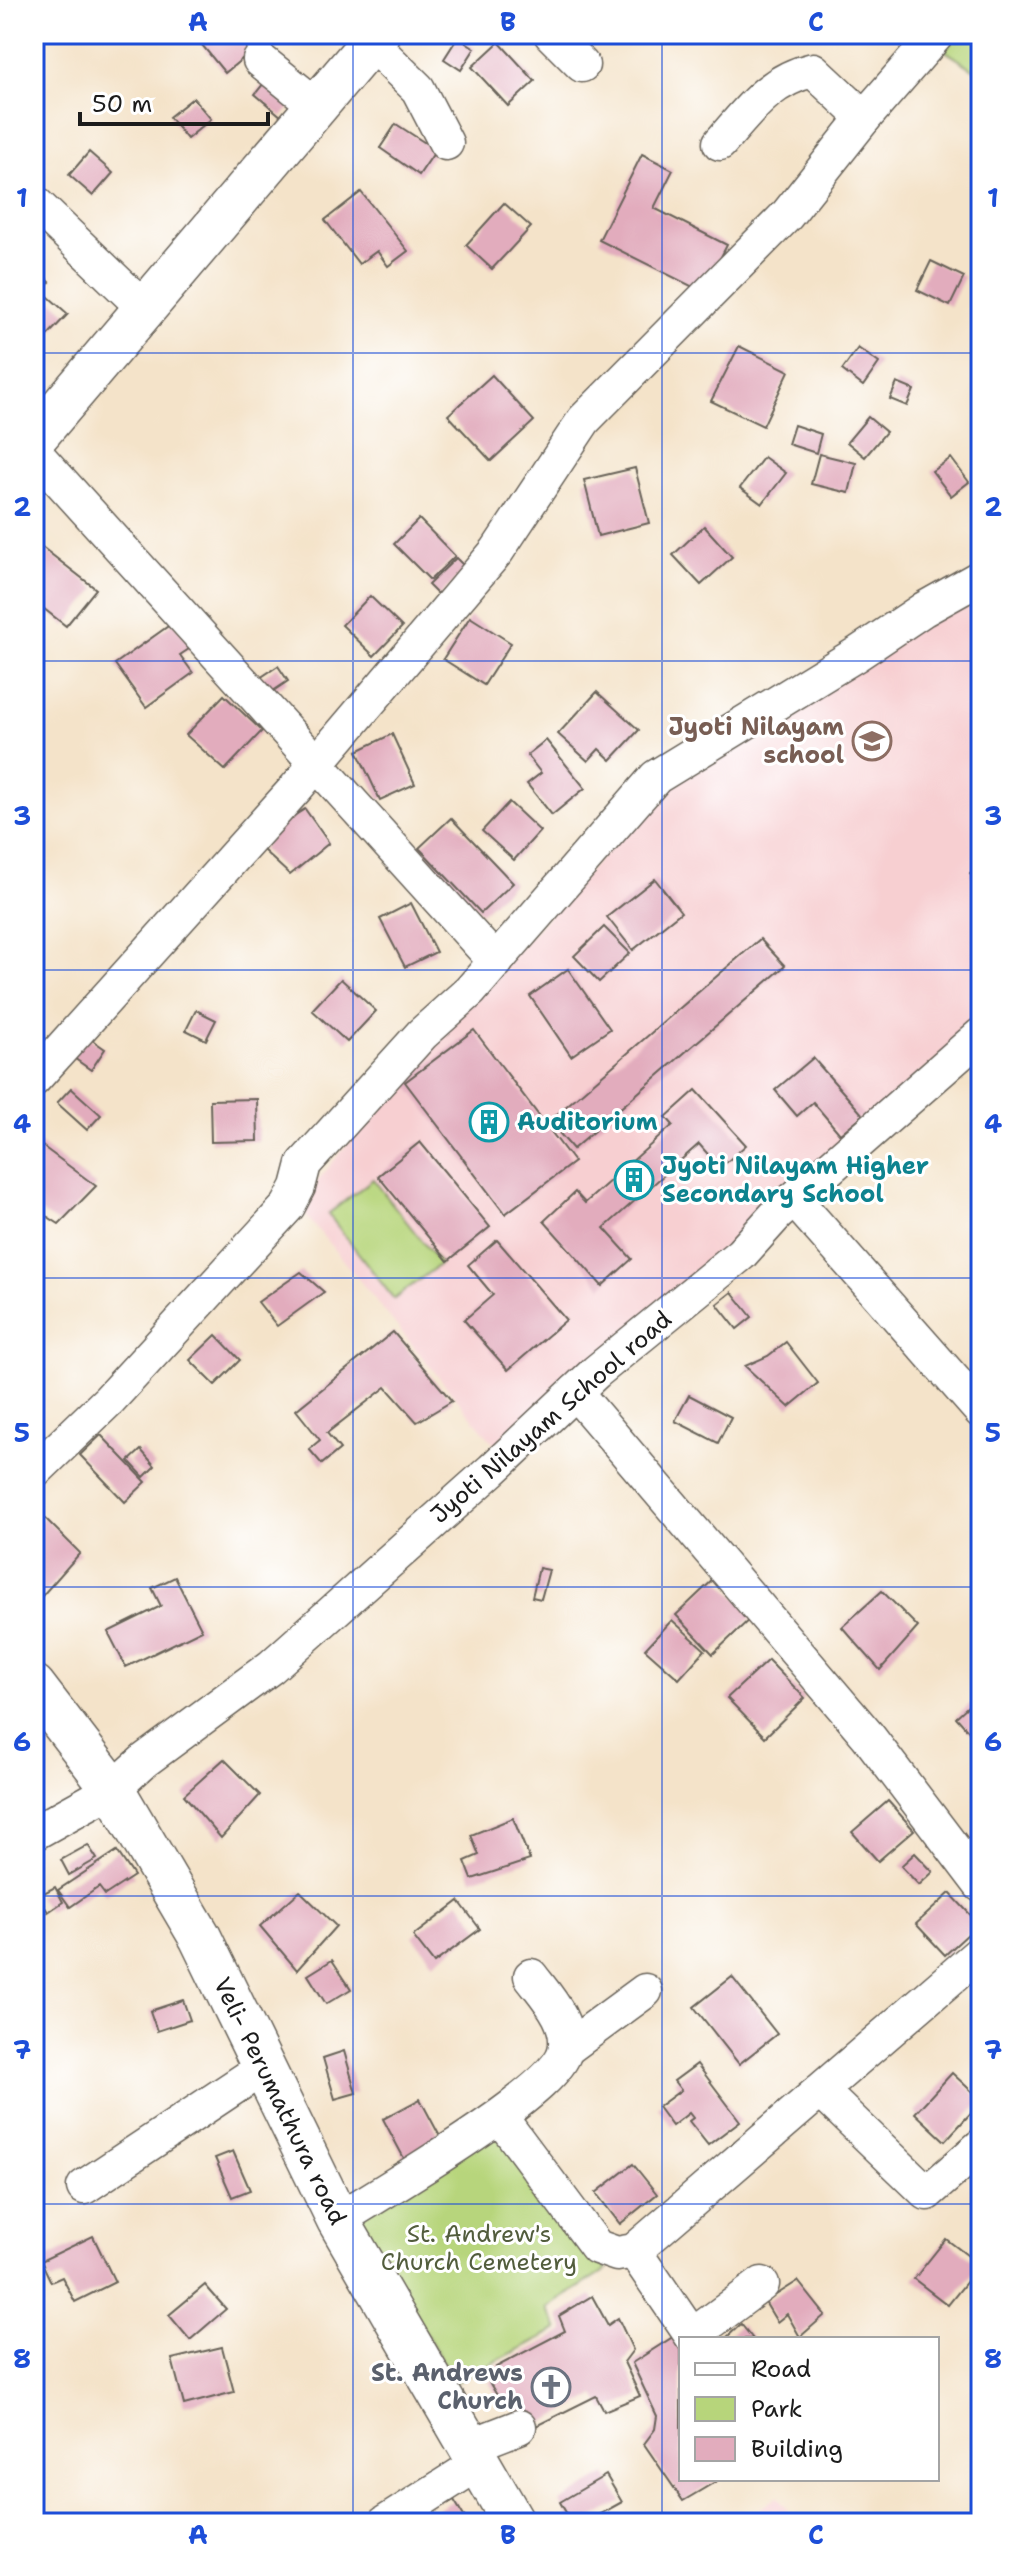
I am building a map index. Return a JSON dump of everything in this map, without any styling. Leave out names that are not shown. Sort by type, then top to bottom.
[{"type":"main road","points":[[34,439],[375,38]]},
{"type":"main road","name":"Veli- Perumathura road","points":[[38,1698],[113,1789],[200,1937],[338,2220],[514,2523]]},
{"type":"street","points":[[551,34],[582,65]]},
{"type":"street","points":[[34,1079],[317,763],[497,551],[584,420],[787,215],[864,118],[937,34]]},
{"type":"street","points":[[375,38],[418,89],[446,143]]},
{"type":"street","points":[[260,60],[317,106]]},
{"type":"street","points":[[720,143],[765,92],[796,74],[813,70],[864,118]]},
{"type":"street","points":[[34,202],[139,303],[143,311]]},
{"type":"street","points":[[34,452],[496,962]]},
{"type":"street","points":[[34,1472],[109,1400],[288,1206],[298,1187],[304,1164],[422,1034],[470,991],[656,777],[857,654],[924,609],[981,577]]},
{"type":"street","name":"Jyoti Nilayam School road","points":[[34,1833],[113,1789],[145,1760],[271,1667],[575,1392],[741,1254],[794,1199],[981,1035]]},
{"type":"street","points":[[794,1199],[981,1411]]},
{"type":"street","points":[[575,1392],[868,1736],[981,1885]]},
{"type":"street","points":[[500,2117],[597,2247],[617,2254],[634,2251],[981,1952]]},
{"type":"street","points":[[531,1976],[562,2018],[566,2049]]},
{"type":"street","points":[[338,2220],[500,2117],[557,2068],[566,2049],[645,1991]]},
{"type":"street","points":[[84,2187],[263,2068]]},
{"type":"street","points":[[821,2091],[927,2193],[981,2146]]},
{"type":"street","points":[[634,2251],[692,2337]]},
{"type":"street","points":[[694,2337],[762,2284]]},
{"type":"street","points":[[385,2523],[474,2454],[519,2427]]},
{"type":"shaded area","points":[[967,598],[981,613],[981,1021],[498,1449],[298,1206],[391,1089],[673,779]]},
{"type":"shaded area","points":[[777,2497],[800,2523],[738,2523]]},
{"type":"green space","points":[[956,34],[981,34],[981,74],[941,48]]},
{"type":"green space","points":[[373,1179],[440,1264],[394,1299],[328,1214]]},
{"type":"green space","name":"St. Andrew's Church Cemetery","points":[[493,2134],[513,2144],[606,2270],[547,2308],[558,2329],[455,2383],[358,2218]]},
{"type":"building","points":[[193,34],[244,34],[255,48],[225,73]]},
{"type":"building","points":[[246,34],[272,34],[258,47]]},
{"type":"building","points":[[458,37],[475,48],[461,70],[444,59]]},
{"type":"building","points":[[499,42],[535,81],[508,106],[472,67]]},
{"type":"building","points":[[268,78],[296,101],[282,117],[255,94]]},
{"type":"building","points":[[193,98],[211,119],[187,139],[169,117]]},
{"type":"building","points":[[396,124],[436,150],[419,175],[380,148]]},
{"type":"building","points":[[89,152],[113,173],[93,196],[69,175]]},
{"type":"building","points":[[642,154],[673,170],[654,208],[727,245],[703,292],[599,240]]},
{"type":"building","points":[[361,192],[408,251],[388,266],[377,251],[359,264],[325,220]]},
{"type":"building","points":[[504,203],[531,227],[492,269],[466,245]]},
{"type":"building","points":[[931,261],[964,277],[950,306],[917,290]]},
{"type":"building","points":[[34,267],[50,282],[42,291],[68,314],[48,335],[34,322]]},
{"type":"building","points":[[739,346],[789,371],[763,426],[711,401]]},
{"type":"building","points":[[858,348],[879,363],[863,386],[842,370]]},
{"type":"building","points":[[492,375],[534,421],[491,461],[448,415]]},
{"type":"building","points":[[897,383],[914,390],[907,406],[890,399]]},
{"type":"building","points":[[868,417],[886,432],[865,457],[847,442]]},
{"type":"building","points":[[794,425],[821,434],[816,453],[788,444]]},
{"type":"building","points":[[819,454],[856,463],[849,493],[811,484]]},
{"type":"building","points":[[764,457],[786,473],[762,504],[740,488]]},
{"type":"building","points":[[951,458],[969,482],[951,496],[932,471]]},
{"type":"building","points":[[635,468],[649,523],[598,536],[584,480]]},
{"type":"building","points":[[419,519],[455,556],[430,580],[394,544]]},
{"type":"building","points":[[704,526],[732,557],[701,585],[673,555]]},
{"type":"building","points":[[38,544],[96,589],[66,626],[34,601],[34,549]]},
{"type":"building","points":[[456,558],[467,569],[439,596],[428,585]]},
{"type":"building","points":[[370,596],[402,627],[374,656],[342,625]]},
{"type":"building","points":[[470,617],[511,643],[484,685],[443,659]]},
{"type":"building","points":[[174,622],[192,647],[180,655],[193,673],[146,707],[115,664]]},
{"type":"building","points":[[278,666],[288,681],[261,699],[251,684]]},
{"type":"building","points":[[597,692],[639,730],[611,760],[599,749],[588,761],[558,734]]},
{"type":"building","points":[[224,695],[262,731],[225,770],[186,735]]},
{"type":"building","points":[[392,734],[415,784],[380,800],[357,751]]},
{"type":"building","points":[[546,740],[585,788],[552,815],[527,784],[541,773],[527,755]]},
{"type":"building","points":[[509,802],[540,831],[514,860],[482,831]]},
{"type":"building","points":[[305,809],[329,843],[290,875],[262,849],[278,826]]},
{"type":"building","points":[[451,818],[513,883],[481,913],[419,848]]},
{"type":"building","points":[[981,864],[981,886],[970,874]]},
{"type":"building","points":[[655,879],[681,912],[633,950],[607,917]]},
{"type":"building","points":[[411,903],[436,952],[405,967],[380,919]]},
{"type":"building","points":[[604,927],[630,953],[599,982],[574,956]]},
{"type":"building","points":[[760,939],[785,966],[573,1149],[549,1121]]},
{"type":"building","points":[[568,969],[610,1029],[571,1056],[530,996]]},
{"type":"building","points":[[341,979],[376,1011],[347,1042],[312,1010]]},
{"type":"building","points":[[196,1010],[216,1020],[206,1040],[186,1030]]},
{"type":"building","points":[[78,1030],[105,1049],[91,1070],[64,1051]]},
{"type":"building","name":"Auditorium","points":[[474,1030],[574,1162],[505,1214],[405,1082]]},
{"type":"building","points":[[813,1058],[863,1115],[840,1134],[813,1102],[797,1116],[775,1090]]},
{"type":"building","points":[[71,1088],[101,1115],[87,1130],[57,1103]]},
{"type":"building","name":"Jyoti Nilayam Higher Secondary School","points":[[696,1090],[746,1145],[720,1168],[699,1144],[604,1228],[632,1259],[602,1286],[544,1221],[575,1192],[585,1203],[673,1125],[666,1117]]},
{"type":"building","points":[[257,1099],[258,1141],[211,1142],[210,1100]]},
{"type":"building","points":[[34,1140],[96,1186],[59,1224],[34,1208]]},
{"type":"building","points":[[420,1142],[490,1227],[448,1261],[378,1176]]},
{"type":"building","points":[[497,1240],[566,1320],[508,1370],[464,1320],[493,1295],[468,1265]]},
{"type":"building","points":[[301,1272],[324,1292],[277,1326],[258,1302]]},
{"type":"building","points":[[732,1292],[752,1317],[737,1329],[717,1304]]},
{"type":"building","points":[[393,1332],[452,1401],[417,1422],[386,1387],[327,1433],[340,1449],[322,1464],[309,1449],[320,1440],[296,1410]]},
{"type":"building","points":[[216,1335],[240,1360],[215,1385],[190,1360]]},
{"type":"building","points":[[786,1342],[818,1383],[789,1407],[745,1366],[768,1356]]},
{"type":"building","points":[[689,1395],[731,1417],[718,1443],[675,1421]]},
{"type":"building","points":[[101,1435],[146,1482],[125,1502],[80,1455]]},
{"type":"building","points":[[141,1450],[155,1466],[144,1477],[129,1461]]},
{"type":"building","points":[[44,1517],[80,1553],[42,1596],[34,1587],[34,1527]]},
{"type":"building","points":[[539,1568],[549,1570],[541,1599],[532,1597]]},
{"type":"building","points":[[175,1577],[202,1630],[126,1667],[108,1632],[161,1606],[152,1588]]},
{"type":"building","points":[[716,1577],[754,1615],[713,1654],[676,1615]]},
{"type":"building","points":[[882,1591],[918,1627],[880,1670],[842,1627]]},
{"type":"building","points":[[672,1620],[705,1650],[679,1679],[645,1649]]},
{"type":"building","points":[[768,1660],[805,1698],[765,1737],[727,1698]]},
{"type":"building","points":[[981,1694],[981,1745],[956,1717]]},
{"type":"building","points":[[224,1759],[260,1795],[221,1838],[184,1795]]},
{"type":"building","points":[[888,1801],[914,1830],[878,1861],[852,1832]]},
{"type":"building","points":[[513,1818],[530,1860],[472,1879],[465,1861],[479,1855],[471,1835]]},
{"type":"building","points":[[981,1831],[981,1855],[969,1841]]},
{"type":"building","points":[[88,1845],[97,1859],[69,1875],[61,1860]]},
{"type":"building","points":[[117,1851],[134,1876],[105,1895],[99,1887],[70,1907],[58,1890]]},
{"type":"building","points":[[915,1853],[933,1872],[919,1885],[901,1866]]},
{"type":"building","points":[[55,1887],[63,1902],[48,1912],[38,1896]]},
{"type":"building","points":[[300,1891],[336,1926],[297,1970],[260,1926]]},
{"type":"building","points":[[950,1893],[979,1924],[945,1955],[916,1924]]},
{"type":"building","points":[[459,1901],[480,1929],[434,1963],[413,1936]]},
{"type":"building","points":[[332,1960],[351,1989],[326,2004],[308,1975]]},
{"type":"building","points":[[732,1977],[777,2034],[739,2064],[694,2007]]},
{"type":"building","points":[[183,2000],[190,2020],[157,2031],[150,2011]]},
{"type":"building","points":[[344,2051],[356,2093],[335,2099],[323,2058]]},
{"type":"building","points":[[697,2064],[740,2121],[708,2145],[689,2121],[693,2118],[689,2113],[672,2126],[658,2107],[681,2090],[674,2081]]},
{"type":"building","points":[[952,2073],[981,2102],[945,2141],[915,2113]]},
{"type":"building","points":[[420,2099],[444,2144],[407,2164],[383,2119]]},
{"type":"building","points":[[233,2151],[250,2190],[232,2197],[215,2158]]},
{"type":"building","points":[[633,2164],[657,2194],[620,2224],[596,2193]]},
{"type":"building","points":[[93,2236],[115,2282],[75,2302],[62,2277],[51,2282],[41,2261]]},
{"type":"building","points":[[946,2239],[980,2265],[948,2305],[914,2279]]},
{"type":"building","points":[[798,2281],[825,2315],[800,2337],[787,2314],[777,2322],[765,2302]]},
{"type":"building","points":[[205,2285],[226,2309],[190,2340],[169,2315]]},
{"type":"building","points":[[592,2296],[608,2325],[618,2318],[633,2350],[624,2362],[640,2396],[604,2411],[596,2396],[530,2429],[517,2401],[504,2407],[489,2382],[503,2376],[496,2367],[565,2331],[559,2316]]},
{"type":"building","points":[[741,2324],[751,2337],[727,2337]]},
{"type":"building","points":[[676,2335],[679,2340],[679,2481],[717,2481],[683,2501],[644,2444],[655,2429],[657,2416],[632,2363]]},
{"type":"building","points":[[222,2347],[234,2392],[184,2405],[172,2359]]},
{"type":"building","points":[[606,2475],[622,2502],[584,2523],[572,2523],[560,2502]]},
{"type":"building","points":[[454,2500],[468,2523],[435,2523],[429,2514]]},
{"type":"place","name":"Jyoti Nilayam school","points":[[872,741]]},
{"type":"place","name":"Auditorium","points":[[489,1122]]},
{"type":"place","name":"Jyoti Nilayam Higher Secondary School","points":[[634,1180]]},
{"type":"place","name":"St. Andrews Church","points":[[551,2387]]}]
